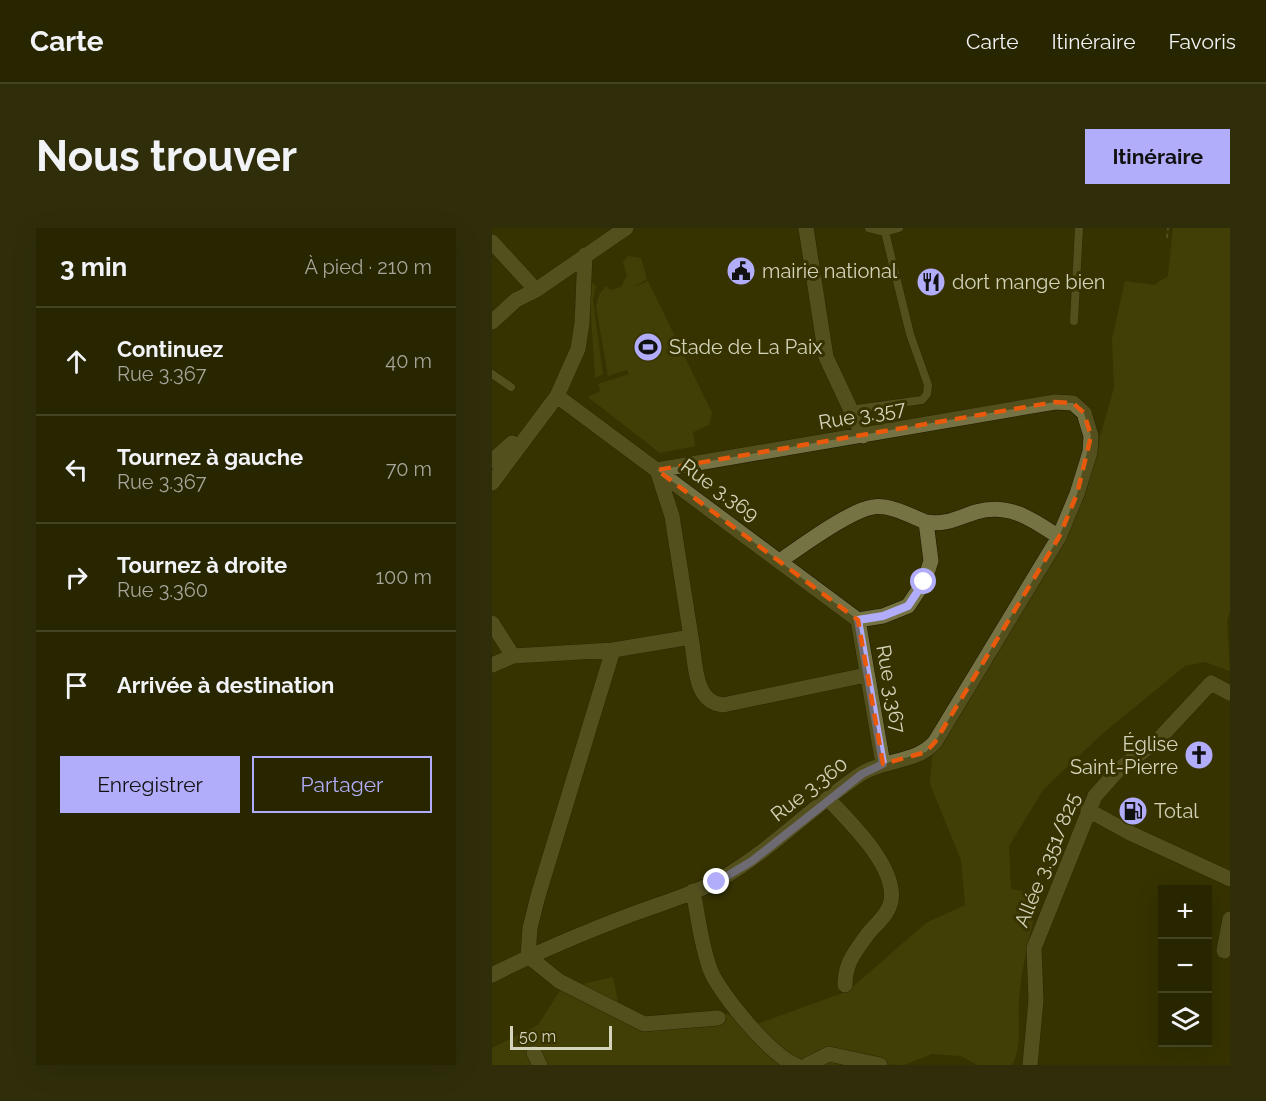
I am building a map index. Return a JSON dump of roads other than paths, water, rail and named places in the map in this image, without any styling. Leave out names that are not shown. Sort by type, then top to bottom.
[{"type":"street","points":[[492,322],[516,300],[536,290],[585,255],[608,234],[626,228]]},
{"type":"street","points":[[806,228],[826,357],[863,436]]},
{"type":"street","points":[[492,242],[536,290]]},
{"type":"street","points":[[492,483],[536,420],[556,396],[578,349],[582,323],[585,255]]},
{"type":"street","name":"Rue 3.369","points":[[556,396],[858,620]]},
{"type":"street","name":"Rue 3.357","points":[[657,470],[1055,402],[1073,403]]},
{"type":"street","name":"Rue 3.360","points":[[492,975],[528,956],[717,882],[752,861],[862,774],[883,764],[926,752],[935,742],[1059,537],[1090,452],[1091,436],[1084,413],[1073,403]]},
{"type":"street","points":[[492,461],[536,420]]},
{"type":"street","points":[[657,470],[672,516],[701,694],[711,703],[723,705],[866,675]]},
{"type":"street","points":[[780,561],[855,514],[873,507],[887,508],[926,522],[940,524],[988,509],[1007,509],[1026,515],[1059,537]]},
{"type":"street","name":"Rue 3.367","points":[[883,764],[858,620],[883,616],[908,606],[914,598],[924,582],[931,561],[926,522]]},
{"type":"street","points":[[492,623],[513,656]]},
{"type":"street","points":[[492,665],[513,656],[613,650],[691,637]]},
{"type":"street","points":[[613,650],[604,686],[538,896],[530,928],[528,956],[559,981],[644,1024],[718,1018]]},
{"type":"street","name":"Allée 3.351/825","points":[[1030,1065],[1036,1000],[1034,948],[1095,795],[1119,769],[1157,741],[1211,683],[1230,693]]},
{"type":"street","points":[[829,800],[864,838],[877,856],[889,882],[892,901],[887,911],[851,957],[845,968],[844,985]]},
{"type":"street","points":[[1088,810],[1230,879]]},
{"type":"street","points":[[693,891],[710,970],[760,1039],[785,1061],[796,1065]]},
{"type":"street","points":[[1224,951],[1230,919]]},
{"type":"street","points":[[807,1065],[829,1054],[880,1065]]},
{"type":"lane","points":[[869,228],[885,232],[899,228]]},
{"type":"lane","points":[[1074,321],[1080,228]]},
{"type":"lane","points":[[850,410],[922,400],[927,394],[928,385],[910,334],[885,232]]},
{"type":"lane","points":[[492,374],[511,387]]},
{"type":"place","name":"mairie national","points":[[741,271]]},
{"type":"place","name":"dort mange bien","points":[[931,282]]},
{"type":"place","name":"Stade de La Paix","points":[[648,347]]},
{"type":"place","name":"Église Saint-Pierre","points":[[1199,755]]},
{"type":"place","name":"Total","points":[[1133,811]]}]
